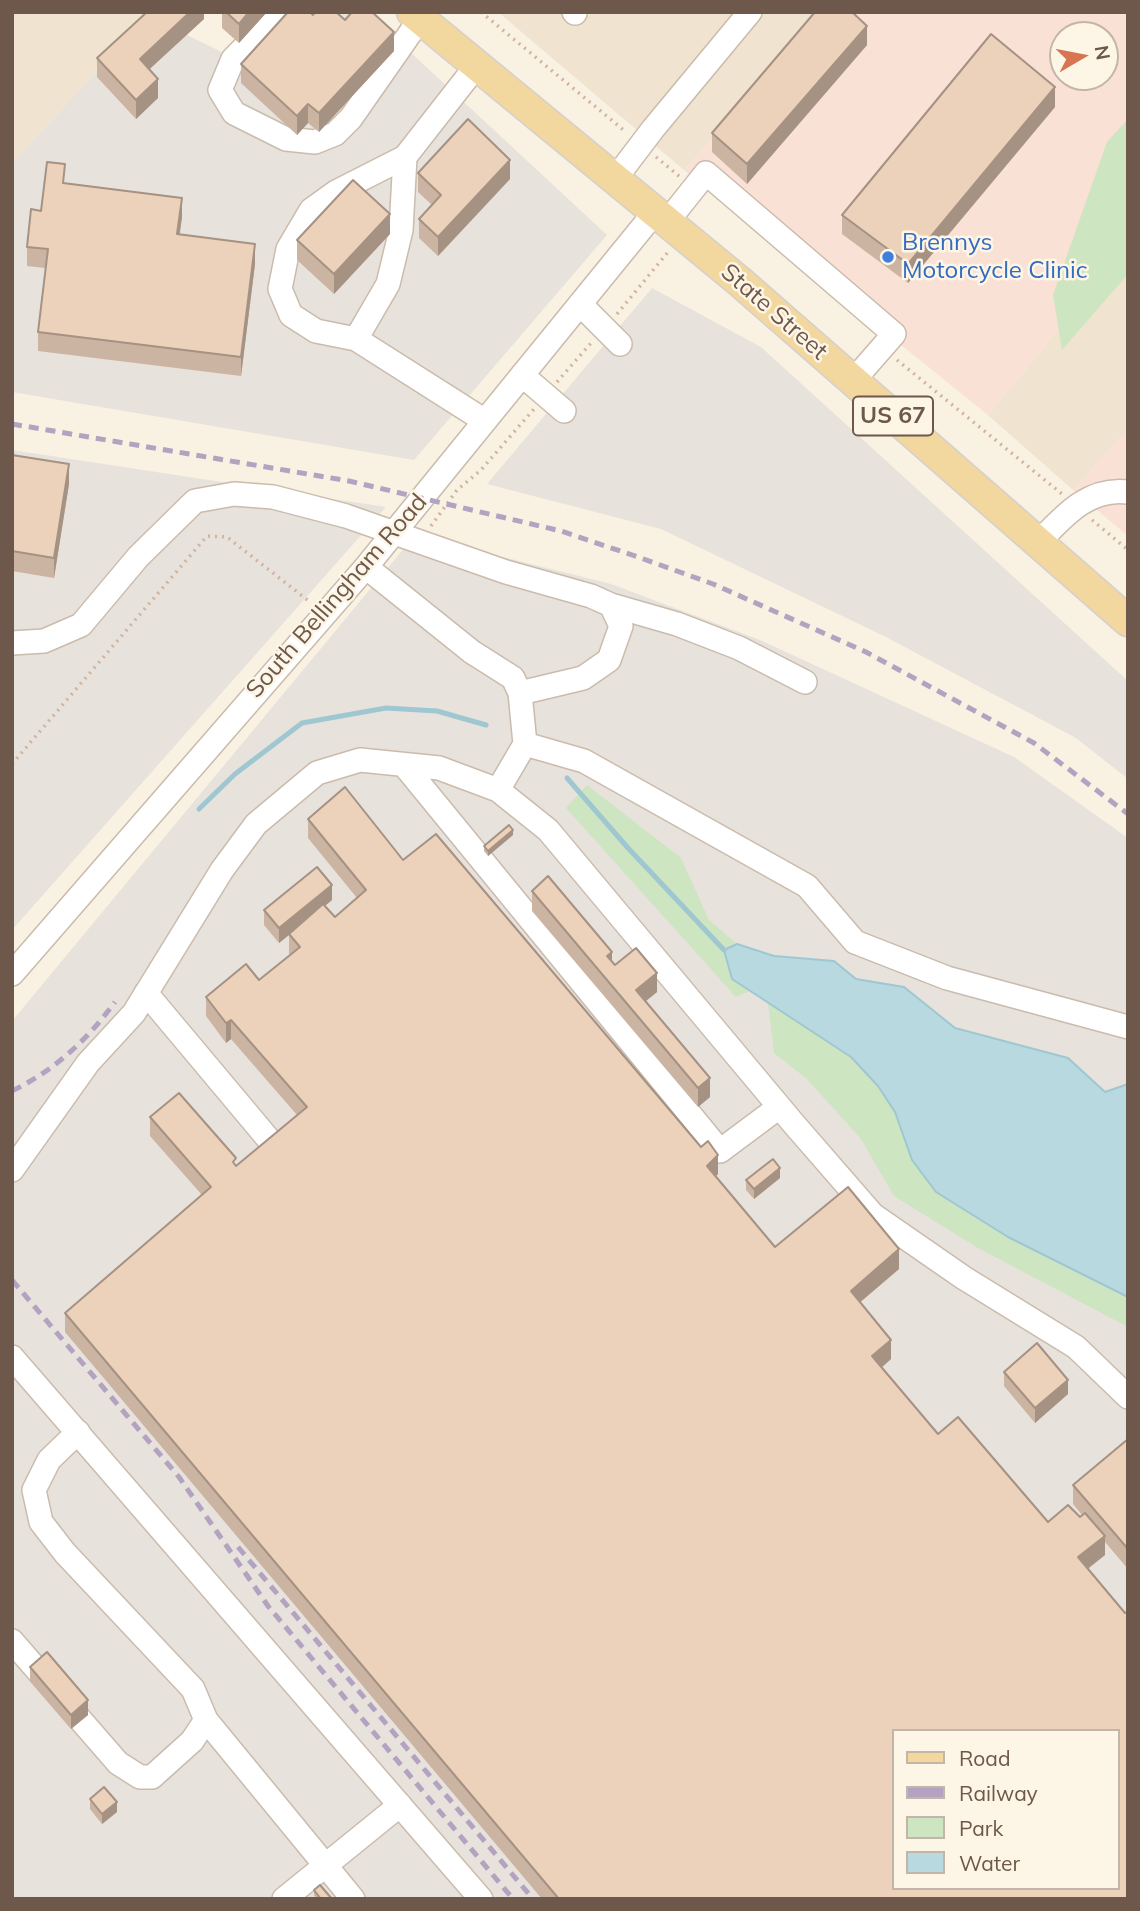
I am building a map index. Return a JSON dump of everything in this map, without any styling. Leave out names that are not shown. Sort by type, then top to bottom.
[{"type":"main road","name":"State Street","points":[[416,15],[668,223],[1128,621]]},
{"type":"street","points":[[279,12],[233,59],[220,90],[234,113],[286,139],[315,142],[335,134],[351,118],[416,15]]},
{"type":"street","points":[[615,179],[750,12]]},
{"type":"street","points":[[477,65],[405,157],[336,192],[311,209],[288,249],[280,289],[291,315],[316,331],[356,340],[485,421]]},
{"type":"street","points":[[356,340],[388,284],[401,230],[405,157]]},
{"type":"street","points":[[693,188],[706,173],[894,334],[853,381]]},
{"type":"street","name":"South Bellingham Road","points":[[12,974],[366,566],[580,304],[668,223],[693,188]]},
{"type":"street","points":[[580,304],[620,344]]},
{"type":"street","points":[[522,375],[564,411]]},
{"type":"street","points":[[1038,543],[1065,515],[1091,496],[1128,492]]},
{"type":"street","points":[[12,643],[44,641],[81,625],[138,556],[195,501],[234,494],[274,497],[346,516],[506,572],[677,624],[738,648],[805,682]]},
{"type":"street","points":[[366,566],[472,653],[513,678],[520,693],[525,744],[498,790]]},
{"type":"street","points":[[520,693],[583,678],[609,660],[621,626],[611,606]]},
{"type":"street","points":[[525,744],[584,761],[807,886],[855,942],[947,978],[1128,1027]]},
{"type":"street","points":[[12,1170],[88,1063],[134,1013],[222,870],[256,824],[317,773],[360,760],[439,768],[498,790],[548,830],[779,1107],[873,1215],[964,1278],[1076,1347],[1128,1397]]},
{"type":"street","points":[[404,765],[720,1151],[779,1107]]},
{"type":"street","points":[[146,993],[270,1141]]},
{"type":"street","points":[[12,1357],[481,1899]]},
{"type":"street","points":[[78,1432],[49,1460],[34,1490],[41,1522],[65,1553],[193,1689],[206,1720],[331,1861],[371,1899]]},
{"type":"street","points":[[12,1641],[118,1763],[140,1777],[152,1777],[192,1741],[206,1720]]},
{"type":"street","points":[[284,1899],[400,1805]]},
{"type":"street","points":[[331,1861],[353,1899]]},
{"type":"path","points":[[481,12],[693,188]]},
{"type":"path","points":[[416,542],[438,519],[457,490],[481,470],[603,328],[629,303],[668,223]]},
{"type":"path","points":[[883,349],[1128,550]]},
{"type":"path","points":[[12,764],[206,536],[227,537],[324,614]]},
{"type":"shaded area","points":[[12,12],[144,12],[148,16],[12,163]]},
{"type":"shaded area","points":[[271,12],[367,12],[607,235],[414,460],[12,392],[12,163],[148,16],[226,54]]},
{"type":"shaded area","points":[[498,12],[833,12],[684,170]]},
{"type":"shaded area","points":[[833,12],[1128,12],[1128,244],[988,415],[684,170]]},
{"type":"shaded area","points":[[1128,244],[1128,429],[1073,490],[988,415]]},
{"type":"shaded area","points":[[652,288],[761,347],[1128,681],[1128,779],[1076,738],[886,637],[661,529],[487,484]]},
{"type":"shaded area","points":[[1128,429],[1128,536],[1073,490]]},
{"type":"shaded area","points":[[12,450],[386,507],[12,930]]},
{"type":"shaded area","points":[[415,535],[611,584],[760,640],[1014,757],[1128,838],[1128,1899],[12,1899],[12,1021]]},
{"type":"green space","points":[[1128,119],[1128,274],[1062,350],[1053,295],[1107,142]]},
{"type":"green space","points":[[587,785],[681,858],[709,920],[737,944],[724,950],[732,979],[750,991],[736,997],[566,808]]},
{"type":"green space","points":[[768,1003],[850,1057],[878,1086],[895,1112],[912,1160],[1008,1237],[1128,1297],[1128,1327],[978,1248],[894,1196],[861,1139],[807,1079],[774,1053]]},
{"type":"water","points":[[737,944],[774,956],[834,961],[856,979],[904,987],[955,1028],[1068,1058],[1105,1092],[1128,1084],[1128,1297],[1008,1237],[936,1192],[912,1160],[895,1112],[878,1086],[851,1057],[732,979],[724,950]]},
{"type":"building","points":[[147,12],[190,12],[140,59],[158,79],[136,100],[97,58]]},
{"type":"building","points":[[226,12],[249,12],[239,24]]},
{"type":"building","points":[[288,12],[310,12],[313,15],[315,12],[336,12],[345,20],[352,12],[372,12],[394,32],[319,113],[308,104],[297,116],[241,64]]},
{"type":"building","points":[[815,12],[852,12],[867,26],[747,164],[712,133]]},
{"type":"building","points":[[991,34],[1049,82],[1049,91],[1052,91],[908,264],[842,215]]},
{"type":"building","points":[[468,119],[510,160],[438,237],[419,219],[441,195],[418,173]]},
{"type":"building","points":[[47,162],[65,164],[63,183],[182,198],[177,234],[255,244],[241,357],[38,332],[48,249],[27,247],[31,209],[41,211]]},
{"type":"building","points":[[353,180],[390,214],[334,274],[297,240]]},
{"type":"building","points":[[12,455],[69,464],[54,558],[12,551]]},
{"type":"building","points":[[345,787],[403,860],[436,834],[701,1147],[708,1141],[718,1155],[707,1166],[775,1247],[848,1187],[899,1249],[851,1291],[891,1340],[872,1356],[938,1434],[958,1417],[1048,1522],[1068,1505],[1080,1517],[1085,1513],[1105,1536],[1078,1557],[1125,1613],[1128,1611],[1128,1899],[559,1899],[65,1313],[211,1187],[150,1117],[179,1093],[236,1158],[233,1162],[236,1166],[307,1107],[231,1020],[226,1023],[206,997],[246,964],[259,980],[300,947],[289,934],[323,904],[335,917],[366,890],[308,819]]},
{"type":"building","points":[[509,825],[513,830],[488,851],[484,846]]},
{"type":"building","points":[[317,867],[332,885],[279,928],[264,910]]},
{"type":"building","points":[[548,876],[612,952],[607,956],[615,965],[636,948],[657,973],[636,990],[710,1078],[698,1088],[532,891]]},
{"type":"building","points":[[773,1159],[780,1168],[754,1189],[746,1180]]},
{"type":"building","points":[[1037,1343],[1068,1380],[1035,1408],[1004,1372]]},
{"type":"building","points":[[1128,1439],[1128,1549],[1073,1485]]},
{"type":"building","points":[[47,1652],[88,1700],[71,1715],[30,1667]]},
{"type":"building","points":[[104,1787],[117,1802],[102,1814],[90,1799]]},
{"type":"building","points":[[320,1885],[332,1899],[321,1899],[314,1890]]},
{"type":"waterway","points":[[199,809],[235,774],[302,723],[386,708],[437,711],[486,725]]},
{"type":"waterway","points":[[567,778],[628,848],[724,950]]},
{"type":"railway","points":[[12,424],[349,481],[561,531],[638,557],[713,584],[866,652],[1034,743],[1128,814]]},
{"type":"railway","points":[[12,1091],[42,1074],[69,1053],[115,1002]]},
{"type":"railway","points":[[12,1280],[179,1477],[268,1606],[513,1899]]},
{"type":"railway","points":[[238,1547],[533,1899]]},
{"type":"place","name":"Brennys Motorcycle Clinic","points":[[888,257]]}]
